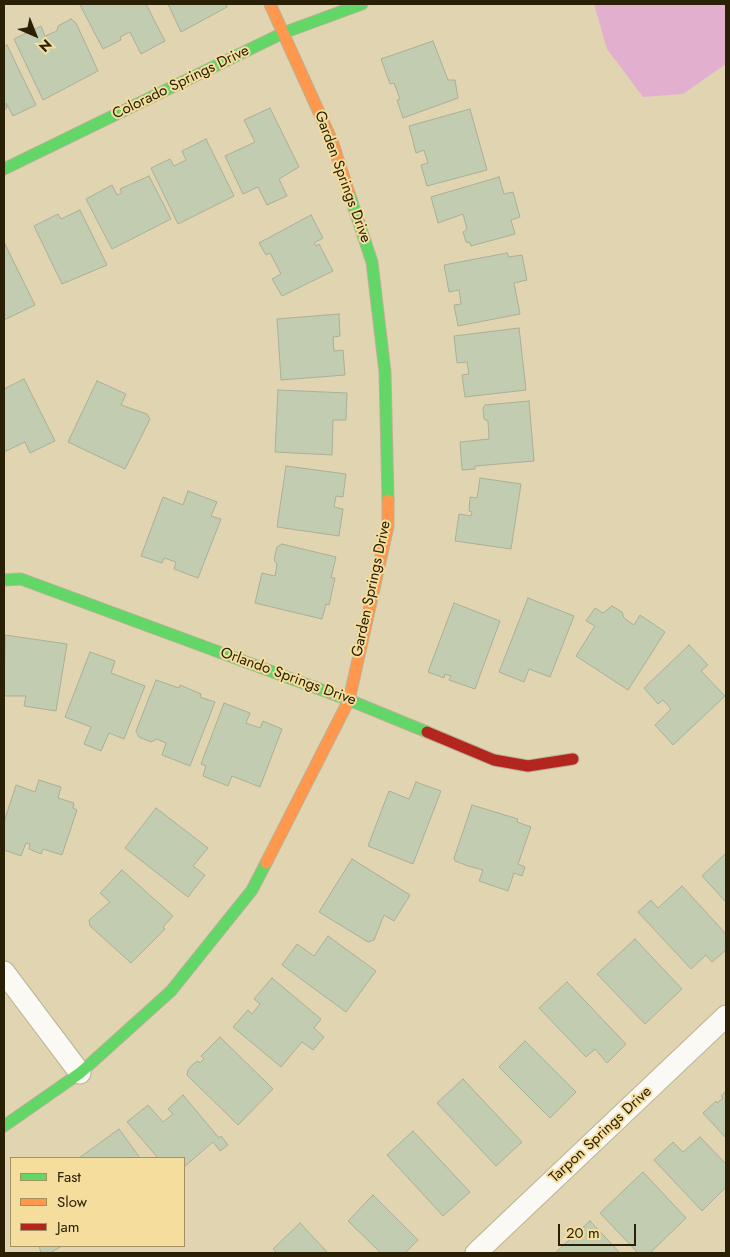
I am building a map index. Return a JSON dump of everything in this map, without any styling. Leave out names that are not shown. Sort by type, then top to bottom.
[{"type":"street","name":"Garden Springs Drive","points":[[4,1126],[80,1073],[171,991],[252,890],[349,700],[388,526],[389,458],[385,372],[372,262],[332,141],[270,4]]},
{"type":"street","name":"Colorado Springs Drive","points":[[4,169],[283,33],[362,4]]},
{"type":"street","name":"Orlando Springs Drive","points":[[4,580],[21,579],[349,700],[494,760],[528,766],[573,759]]},
{"type":"street","points":[[4,972],[80,1073]]},
{"type":"street","name":"Tarpon Springs Drive","points":[[476,1253],[726,1016]]},
{"type":"shaded area","points":[[594,4],[726,4],[726,64],[683,94],[643,97],[607,49]]},
{"type":"building","points":[[146,4],[165,41],[141,54],[130,32],[120,37],[121,40],[103,49],[80,5]]},
{"type":"building","points":[[168,4],[226,4],[227,7],[181,32]]},
{"type":"building","points":[[71,19],[76,23],[98,71],[43,100],[14,39],[41,26],[45,36],[57,31],[58,26]]},
{"type":"building","points":[[433,41],[448,80],[455,80],[458,98],[403,118],[397,100],[400,99],[394,83],[390,84],[381,59]]},
{"type":"building","points":[[7,45],[36,105],[13,116],[6,103],[7,108],[4,110],[4,47]]},
{"type":"building","points":[[270,108],[299,167],[279,179],[287,196],[267,205],[258,187],[243,194],[225,156],[255,142],[244,120]]},
{"type":"building","points":[[470,109],[487,170],[427,186],[421,165],[428,163],[424,150],[416,153],[409,126]]},
{"type":"building","points":[[206,139],[234,196],[178,224],[151,168],[170,159],[174,166],[186,160],[182,151]]},
{"type":"building","points":[[149,176],[171,219],[112,249],[86,199],[112,185],[117,195],[122,193],[120,189]]},
{"type":"building","points":[[499,177],[504,194],[513,192],[520,217],[511,220],[515,234],[471,246],[470,243],[466,242],[463,232],[467,229],[463,214],[438,223],[431,197]]},
{"type":"building","points":[[80,210],[107,265],[62,284],[34,226],[58,214],[61,219]]},
{"type":"building","points":[[311,215],[323,238],[314,243],[316,246],[319,244],[333,271],[282,296],[272,279],[281,274],[270,253],[266,255],[259,243]]},
{"type":"building","points":[[4,242],[35,305],[4,320]]},
{"type":"building","points":[[507,253],[509,257],[522,255],[527,280],[514,283],[520,314],[458,326],[454,305],[461,304],[459,290],[449,292],[444,265]]},
{"type":"building","points":[[339,314],[340,336],[333,337],[334,351],[343,350],[345,375],[281,380],[277,319]]},
{"type":"building","points":[[519,328],[526,390],[465,397],[462,375],[469,374],[467,362],[457,363],[454,336]]},
{"type":"building","points":[[24,379],[55,441],[30,453],[25,442],[4,452],[4,389]]},
{"type":"building","points":[[97,381],[126,394],[121,405],[147,414],[150,419],[125,469],[68,442]]},
{"type":"building","points":[[278,390],[347,393],[346,420],[333,420],[332,455],[275,452]]},
{"type":"building","points":[[529,401],[534,461],[475,466],[475,469],[462,470],[460,442],[489,439],[488,421],[484,419],[483,408],[485,405]]},
{"type":"building","points":[[286,466],[346,474],[343,497],[336,496],[334,507],[343,509],[339,536],[277,527]]},
{"type":"building","points":[[480,478],[521,484],[511,549],[455,541],[459,514],[471,516],[472,512],[469,511],[470,497],[477,498]]},
{"type":"building","points":[[188,491],[217,502],[211,516],[221,519],[198,578],[174,569],[176,562],[164,558],[162,563],[141,556],[163,497],[183,505]]},
{"type":"building","points":[[282,544],[336,557],[331,578],[335,578],[329,605],[326,604],[322,619],[255,603],[262,573],[275,576],[277,564],[274,560],[277,547]]},
{"type":"building","points":[[528,598],[574,616],[550,677],[529,669],[524,682],[499,672]]},
{"type":"building","points":[[454,603],[500,621],[475,689],[449,680],[451,676],[445,674],[444,678],[428,672]]},
{"type":"building","points":[[612,606],[622,612],[624,618],[634,625],[640,615],[665,632],[628,690],[576,656],[595,626],[586,621],[595,608],[603,613]]},
{"type":"building","points":[[5,635],[67,644],[56,711],[24,706],[26,696],[4,696]]},
{"type":"building","points":[[689,645],[708,665],[701,671],[725,696],[673,745],[655,725],[671,709],[663,700],[658,704],[644,688]]},
{"type":"building","points":[[90,652],[115,661],[111,673],[145,686],[124,739],[109,733],[101,751],[84,744],[91,727],[65,717]]},
{"type":"building","points":[[156,680],[179,688],[180,685],[201,694],[200,697],[215,702],[190,766],[162,755],[166,743],[157,739],[151,742],[139,737],[136,731]]},
{"type":"building","points":[[224,703],[250,713],[246,723],[260,728],[263,721],[282,729],[260,787],[232,776],[228,786],[203,776],[206,766],[201,764]]},
{"type":"building","points":[[39,780],[61,787],[58,798],[74,803],[73,808],[77,810],[62,855],[43,849],[41,854],[29,849],[30,844],[26,843],[21,856],[4,850],[4,822],[16,785],[35,792]]},
{"type":"building","points":[[416,782],[441,791],[413,864],[368,846],[389,791],[409,799]]},
{"type":"building","points":[[472,805],[518,819],[517,822],[531,827],[518,864],[525,867],[522,876],[514,873],[508,891],[479,881],[483,870],[455,861],[454,858]]},
{"type":"building","points":[[156,808],[208,848],[193,866],[205,875],[188,897],[125,848]]},
{"type":"building","points":[[726,853],[726,902],[702,876]]},
{"type":"building","points":[[352,859],[410,895],[394,921],[384,915],[374,940],[368,942],[319,912]]},
{"type":"building","points":[[122,870],[173,916],[163,927],[165,929],[131,963],[90,926],[89,920],[110,902],[100,893]]},
{"type":"building","points":[[682,886],[726,934],[726,950],[712,962],[706,955],[691,969],[638,912],[651,900],[658,908]]},
{"type":"building","points":[[328,936],[376,971],[346,1012],[282,965],[297,944],[314,956]]},
{"type":"building","points":[[635,939],[682,989],[645,1024],[597,974]]},
{"type":"building","points":[[272,978],[321,1019],[314,1028],[324,1037],[313,1050],[302,1042],[281,1067],[233,1027],[248,1010],[252,1014],[260,1004],[254,999]]},
{"type":"building","points":[[567,982],[626,1044],[607,1063],[595,1049],[586,1057],[539,1008]]},
{"type":"building","points":[[220,1037],[273,1089],[238,1125],[187,1075],[188,1070],[193,1064],[198,1061],[200,1063],[204,1059],[201,1056]]},
{"type":"building","points":[[525,1041],[576,1092],[550,1118],[499,1067]]},
{"type":"building","points":[[463,1079],[522,1142],[496,1166],[437,1103]]},
{"type":"building","points":[[726,1091],[726,1138],[703,1113],[716,1101],[717,1103],[723,1098],[721,1096]]},
{"type":"building","points":[[183,1095],[219,1138],[221,1136],[228,1145],[220,1151],[213,1142],[185,1166],[185,1157],[157,1157],[127,1122],[148,1105],[163,1122],[173,1114],[168,1109]]},
{"type":"building","points":[[119,1129],[139,1157],[80,1157]]},
{"type":"building","points":[[413,1131],[470,1192],[443,1216],[387,1155]]},
{"type":"building","points":[[700,1137],[726,1164],[726,1187],[702,1211],[654,1160],[673,1142],[683,1152]]},
{"type":"building","points":[[643,1172],[686,1218],[650,1253],[638,1253],[600,1213]]},
{"type":"building","points":[[373,1195],[418,1240],[405,1253],[381,1253],[348,1221]]},
{"type":"building","points":[[590,1221],[620,1253],[555,1253],[581,1229]]},
{"type":"building","points":[[300,1223],[328,1253],[277,1253],[273,1249]]},
{"type":"building","points":[[39,1247],[60,1247],[50,1253],[41,1253]]},
{"type":"traffic: fast","points":[[4,169],[283,33],[362,4]]},
{"type":"traffic: fast","points":[[349,193],[372,262],[385,372],[388,500]]},
{"type":"traffic: fast","points":[[4,580],[21,579],[349,700],[427,732]]},
{"type":"traffic: fast","points":[[4,1126],[80,1073],[171,991],[252,890],[266,863]]},
{"type":"traffic: slow","points":[[270,4],[332,141],[349,193]]},
{"type":"traffic: slow","points":[[266,863],[349,700],[388,526],[388,500]]},
{"type":"traffic: jam","points":[[427,732],[494,760],[528,766],[573,759]]}]
